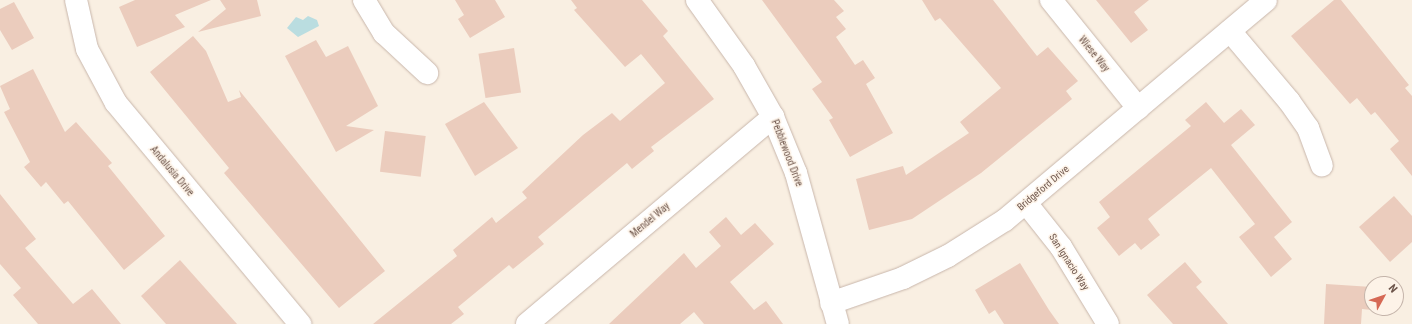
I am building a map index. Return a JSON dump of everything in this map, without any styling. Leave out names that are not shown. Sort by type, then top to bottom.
[{"type":"street","name":"Andalusia Drive","points":[[76,0],[87,49],[116,104],[300,324]]},
{"type":"street","points":[[364,0],[384,33],[427,73]]},
{"type":"street","name":"Pebblewood Drive","points":[[697,0],[744,66],[773,117],[796,173],[838,324]]},
{"type":"street","name":"Wiese Way","points":[[1051,0],[1138,108]]},
{"type":"street","name":"Bridgeford Drive","points":[[831,303],[903,278],[948,256],[1026,203],[1266,0]]},
{"type":"street","points":[[1230,31],[1289,100],[1308,128],[1322,166]]},
{"type":"street","name":"Mendel Way","points":[[527,324],[773,117]]},
{"type":"street","name":"San Ignacio Way","points":[[1026,203],[1061,247],[1108,324]]},
{"type":"water","points":[[308,16],[317,20],[319,26],[298,37],[287,28],[296,17],[303,20]]},
{"type":"building","points":[[135,0],[211,0],[175,15],[185,27],[137,47],[119,7]]},
{"type":"building","points":[[220,0],[257,0],[261,16],[198,32],[226,9]]},
{"type":"building","points":[[455,0],[495,0],[505,17],[470,38],[458,19],[464,15]]},
{"type":"building","points":[[571,0],[642,0],[668,31],[663,36],[714,99],[651,147],[654,151],[632,169],[627,163],[538,237],[544,244],[513,269],[509,265],[458,307],[464,314],[451,324],[373,324],[457,256],[453,250],[492,217],[496,223],[527,198],[522,192],[583,135],[612,113],[620,121],[665,83],[641,54],[625,67],[574,10],[577,8]]},
{"type":"building","points":[[762,0],[834,0],[844,11],[836,17],[846,29],[836,37],[855,65],[863,60],[875,78],[866,84],[893,133],[850,157],[829,120],[833,118],[812,89],[822,82]]},
{"type":"building","points":[[922,0],[993,0],[1037,56],[1048,47],[1078,81],[1066,91],[1072,99],[981,173],[912,219],[869,230],[856,179],[903,166],[906,175],[969,133],[960,122],[1001,88],[940,18],[935,21]]},
{"type":"building","points":[[1096,0],[1149,0],[1134,12],[1148,30],[1131,43]]},
{"type":"building","points":[[1334,0],[1341,0],[1409,85],[1405,88],[1412,96],[1412,176],[1390,149],[1399,141],[1375,112],[1371,115],[1357,98],[1350,104],[1291,36]]},
{"type":"building","points":[[14,2],[34,38],[12,50],[0,30],[0,9]]},
{"type":"building","points":[[193,36],[206,51],[228,102],[241,97],[239,90],[385,271],[339,308],[224,173],[229,168],[150,72]]},
{"type":"building","points":[[316,40],[326,57],[348,46],[378,106],[346,126],[374,130],[336,152],[285,56]]},
{"type":"building","points":[[514,48],[521,92],[485,98],[478,54]]},
{"type":"building","points":[[33,69],[65,132],[76,122],[112,163],[108,166],[165,236],[124,270],[68,201],[64,204],[46,182],[41,187],[24,167],[30,162],[4,112],[10,109],[0,86]]},
{"type":"building","points":[[484,102],[518,148],[475,176],[445,124]]},
{"type":"building","points":[[1206,102],[1224,123],[1241,109],[1255,125],[1231,145],[1292,222],[1274,237],[1292,259],[1271,277],[1239,237],[1255,224],[1211,168],[1148,219],[1160,235],[1141,250],[1135,243],[1119,256],[1097,228],[1110,217],[1099,202],[1191,126],[1185,120]]},
{"type":"building","points":[[385,131],[426,136],[421,177],[380,172]]},
{"type":"building","points":[[0,194],[36,239],[25,248],[73,304],[92,289],[121,324],[38,324],[13,295],[21,288],[0,264]]},
{"type":"building","points":[[1394,196],[1412,216],[1412,242],[1390,262],[1359,227]]},
{"type":"building","points":[[726,217],[741,235],[755,223],[774,244],[730,282],[754,310],[766,301],[783,324],[704,324],[694,312],[680,324],[609,324],[684,253],[696,268],[721,246],[709,232]]},
{"type":"building","points":[[180,260],[237,324],[166,324],[141,296]]},
{"type":"building","points":[[1185,262],[1202,282],[1196,287],[1228,324],[1173,324],[1147,295]]},
{"type":"building","points":[[1020,263],[1059,324],[1004,324],[995,310],[989,314],[975,290]]},
{"type":"building","points":[[1326,284],[1364,286],[1364,309],[1362,309],[1361,324],[1324,324]]}]
